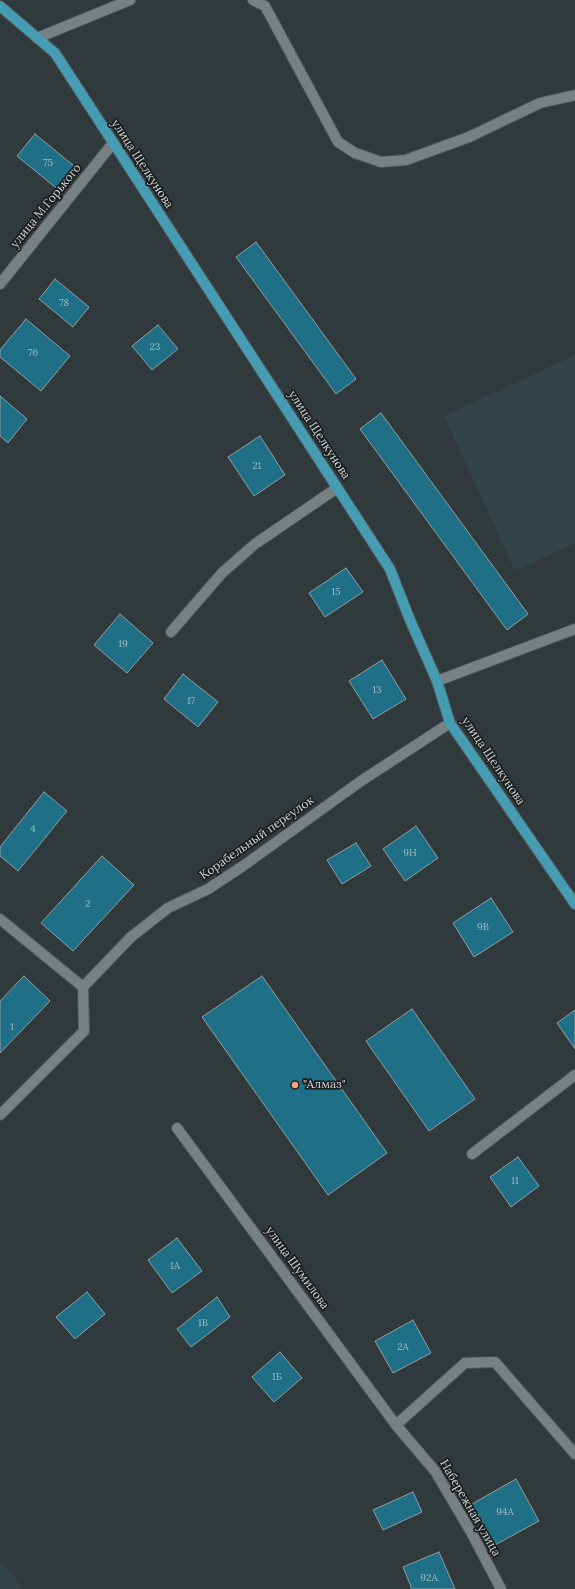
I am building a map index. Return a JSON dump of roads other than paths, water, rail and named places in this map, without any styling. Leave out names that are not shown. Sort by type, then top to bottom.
[{"type":"main road","name":"улица Щелкунова","points":[[0,6],[55,53],[390,569],[410,620],[437,681],[450,723],[575,904]]},
{"type":"street","points":[[37,38],[130,0]]},
{"type":"street","points":[[253,0],[265,6],[338,142],[354,153],[381,162],[406,160],[469,137],[540,103],[575,95]]},
{"type":"street","name":"улица М.Горького","points":[[0,284],[113,143]]},
{"type":"street","points":[[171,632],[222,573],[255,544],[337,488]]},
{"type":"street","points":[[437,681],[575,629]]},
{"type":"street","name":"Корабельный переулок","points":[[83,987],[131,937],[168,908],[208,889],[243,866],[361,781],[450,723]]},
{"type":"street","points":[[0,919],[83,987],[84,1031],[0,1115]]},
{"type":"street","points":[[472,1154],[575,1075]]},
{"type":"street","name":"улица Шумилова","points":[[177,1128],[396,1425]]},
{"type":"street","points":[[396,1425],[465,1363],[495,1362],[575,1454]]},
{"type":"street","name":"Набережная улица","points":[[396,1425],[436,1470],[472,1532],[501,1589]]},
{"type":"place","name":"\"Алмаз\"","points":[[295,1085]]}]
